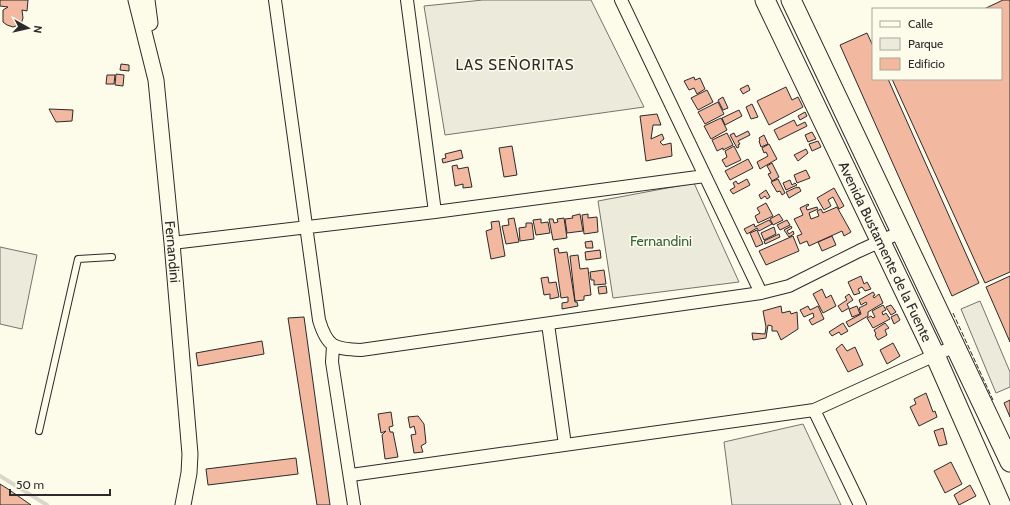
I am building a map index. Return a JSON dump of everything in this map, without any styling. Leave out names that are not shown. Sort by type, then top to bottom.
[{"type":"main road","name":"Avenida Bustamente de la Fuente","points":[[765,0],[935,355],[1001,505]]},
{"type":"main road","name":"Avenida Bustamente de la Fuente","points":[[791,0],[1010,462]]},
{"type":"street","name":"Fernandini","points":[[136,0],[156,80],[172,243],[190,454],[189,473],[183,505]]},
{"type":"street","points":[[147,0],[156,80]]},
{"type":"street","points":[[274,0],[319,320],[324,335],[333,346],[345,349],[361,350],[761,293],[790,286],[901,232]]},
{"type":"street","points":[[407,0],[435,212]]},
{"type":"street","points":[[621,0],[761,293]]},
{"type":"street","points":[[172,243],[435,212],[705,176]]},
{"type":"street","points":[[548,324],[565,446]]},
{"type":"street","points":[[333,346],[332,362],[351,475],[354,505]]},
{"type":"street","points":[[351,475],[814,410],[955,346]]},
{"type":"street","points":[[814,410],[860,505]]},
{"type":"lane","points":[[39,431],[78,259],[112,257]]},
{"type":"green space","points":[[483,0],[591,0],[644,107],[445,135],[424,6]]},
{"type":"green space","name":"Fernandini","points":[[694,183],[739,282],[613,298],[598,201]]},
{"type":"green space","points":[[0,247],[37,255],[22,329],[0,324]]},
{"type":"green space","points":[[980,301],[1010,372],[1010,387],[996,393],[961,309]]},
{"type":"green space","points":[[803,424],[841,505],[732,505],[724,442]]},
{"type":"building","points":[[0,0],[28,0],[27,11],[22,10],[23,18],[21,24],[13,27],[3,22],[3,10],[8,7],[0,6]]},
{"type":"building","points":[[1003,0],[1010,0],[1010,272],[985,283],[892,80],[1002,80],[1002,8],[986,8]]},
{"type":"building","points":[[867,33],[872,44],[872,80],[888,80],[979,283],[952,296],[840,45]]},
{"type":"building","points":[[121,64],[129,65],[129,71],[120,70]]},
{"type":"building","points":[[116,74],[124,75],[123,86],[115,85]]},
{"type":"building","points":[[107,75],[115,75],[114,84],[106,84]]},
{"type":"building","points":[[694,77],[695,80],[700,78],[705,89],[697,94],[694,88],[689,90],[684,81]]},
{"type":"building","points":[[748,85],[750,90],[743,94],[740,89]]},
{"type":"building","points":[[786,87],[792,100],[798,97],[803,107],[769,125],[757,101]]},
{"type":"building","points":[[707,90],[713,102],[698,110],[691,98]]},
{"type":"building","points":[[723,97],[728,108],[723,110],[718,100]]},
{"type":"building","points":[[718,102],[724,114],[705,124],[698,112]]},
{"type":"building","points":[[752,104],[758,117],[751,119],[746,107]]},
{"type":"building","points":[[49,109],[73,110],[72,121],[56,122]]},
{"type":"building","points":[[739,110],[742,116],[725,125],[722,118]]},
{"type":"building","points":[[805,112],[807,116],[800,120],[798,116]]},
{"type":"building","points":[[657,114],[661,125],[653,125],[651,139],[662,134],[664,139],[660,142],[663,145],[671,143],[672,156],[646,161],[640,116]]},
{"type":"building","points":[[721,118],[727,130],[711,139],[704,126]]},
{"type":"building","points":[[794,120],[797,126],[805,122],[807,126],[779,140],[774,130]]},
{"type":"building","points":[[748,131],[750,135],[738,141],[740,144],[737,148],[730,135],[734,133],[736,137]]},
{"type":"building","points":[[812,132],[816,139],[808,142],[805,135]]},
{"type":"building","points":[[727,133],[733,145],[717,151],[712,140]]},
{"type":"building","points":[[764,135],[768,144],[761,147],[759,138]]},
{"type":"building","points":[[818,141],[821,147],[812,151],[809,144]]},
{"type":"building","points":[[769,144],[777,159],[760,169],[757,162],[768,156],[766,152],[764,153],[762,148]]},
{"type":"building","points":[[512,146],[517,175],[504,177],[499,148]]},
{"type":"building","points":[[734,146],[741,160],[726,167],[722,160],[727,157],[725,151]]},
{"type":"building","points":[[806,149],[808,153],[798,161],[794,155]]},
{"type":"building","points":[[461,150],[463,158],[443,163],[442,159],[446,158],[445,154]]},
{"type":"building","points":[[748,159],[753,168],[730,180],[725,171]]},
{"type":"building","points":[[772,163],[779,177],[772,181],[768,174],[771,173],[767,166]]},
{"type":"building","points":[[457,165],[458,169],[468,167],[472,187],[463,188],[463,184],[455,186],[452,166]]},
{"type":"building","points":[[806,170],[810,178],[797,183],[794,175]]},
{"type":"building","points":[[747,179],[750,185],[733,194],[730,190],[735,187],[733,183],[736,181],[738,184]]},
{"type":"building","points":[[778,179],[785,193],[782,195],[780,191],[777,192],[771,182]]},
{"type":"building","points":[[790,180],[792,185],[795,183],[797,185],[786,190],[783,183]]},
{"type":"building","points":[[799,187],[801,191],[789,198],[786,192]]},
{"type":"building","points":[[834,188],[844,206],[839,209],[833,197],[828,200],[831,206],[824,210],[817,198]]},
{"type":"building","points":[[766,190],[770,197],[767,199],[765,196],[761,199],[759,195]]},
{"type":"building","points":[[766,203],[773,216],[758,223],[755,216],[760,213],[757,208]]},
{"type":"building","points":[[808,204],[809,205],[806,207],[807,210],[817,207],[818,209],[809,213],[811,219],[819,216],[817,211],[821,209],[823,213],[837,207],[851,232],[844,236],[842,231],[809,246],[807,241],[800,244],[797,236],[802,234],[794,219],[803,215],[800,208]]},
{"type":"building","points":[[580,214],[583,231],[567,233],[565,219],[573,218],[572,216]]},
{"type":"building","points":[[588,214],[588,218],[597,217],[598,232],[584,234],[582,215]]},
{"type":"building","points":[[779,214],[783,220],[773,225],[770,219]]},
{"type":"building","points":[[514,218],[519,242],[506,244],[502,226],[509,225],[508,219]]},
{"type":"building","points":[[564,218],[567,238],[553,240],[549,219],[553,219],[554,223],[558,222],[557,219]]},
{"type":"building","points":[[541,219],[541,223],[548,222],[550,233],[536,235],[533,220]]},
{"type":"building","points":[[769,220],[772,224],[759,231],[757,228],[747,234],[744,229],[754,224],[755,227]]},
{"type":"building","points":[[787,220],[790,225],[780,230],[777,225]]},
{"type":"building","points":[[499,221],[505,256],[491,259],[486,231],[492,229],[491,222]]},
{"type":"building","points":[[526,223],[532,223],[534,239],[520,241],[519,228],[526,227]]},
{"type":"building","points":[[791,226],[792,228],[787,231],[789,234],[793,231],[794,234],[789,237],[784,230]]},
{"type":"building","points":[[774,227],[776,234],[764,240],[761,233]]},
{"type":"building","points":[[757,230],[763,244],[756,247],[750,233]]},
{"type":"building","points":[[779,234],[780,237],[765,244],[764,241]]},
{"type":"building","points":[[793,236],[799,251],[766,265],[759,251]]},
{"type":"building","points":[[832,236],[836,245],[822,251],[818,242]]},
{"type":"building","points":[[592,241],[593,248],[586,248],[585,242]]},
{"type":"building","points":[[558,248],[559,253],[567,252],[575,302],[577,302],[578,306],[562,309],[562,303],[568,302],[568,297],[561,298],[554,249]]},
{"type":"building","points":[[600,250],[601,258],[586,260],[585,252]]},
{"type":"building","points":[[578,255],[580,269],[588,268],[591,295],[584,296],[584,300],[575,301],[570,256]]},
{"type":"building","points":[[604,270],[606,284],[594,285],[594,280],[591,280],[590,272]]},
{"type":"building","points":[[861,276],[864,284],[867,282],[871,289],[865,291],[862,287],[858,289],[860,293],[854,295],[848,282]]},
{"type":"building","points":[[1010,276],[1010,342],[986,287]]},
{"type":"building","points":[[548,277],[549,283],[556,282],[559,297],[550,299],[550,294],[544,295],[541,278]]},
{"type":"building","points":[[606,286],[607,293],[599,294],[598,287]]},
{"type":"building","points":[[822,289],[826,298],[831,295],[836,306],[823,313],[813,294]]},
{"type":"building","points":[[873,292],[875,295],[873,296],[874,298],[879,294],[883,303],[868,312],[868,316],[849,327],[846,322],[861,314],[859,308],[867,304],[866,302],[861,305],[859,300]]},
{"type":"building","points":[[849,294],[853,300],[847,304],[849,308],[842,312],[838,306],[847,300],[845,297]]},
{"type":"building","points":[[883,305],[886,310],[882,312],[883,315],[886,313],[890,319],[873,328],[867,318],[871,316],[873,318],[875,317],[872,311]]},
{"type":"building","points":[[891,305],[896,312],[891,315],[886,307]]},
{"type":"building","points":[[781,306],[782,313],[790,311],[791,314],[797,312],[798,329],[781,340],[777,331],[772,331],[772,326],[768,325],[766,338],[753,340],[752,333],[765,334],[766,327],[763,311]]},
{"type":"building","points":[[808,306],[810,310],[818,306],[824,319],[812,325],[809,320],[814,317],[813,313],[804,317],[800,310]]},
{"type":"building","points":[[857,306],[860,314],[852,317],[849,309]]},
{"type":"building","points":[[897,314],[900,320],[894,324],[891,317]]},
{"type":"building","points":[[304,317],[330,505],[317,505],[288,318]]},
{"type":"building","points":[[843,323],[848,331],[841,335],[839,332],[832,336],[829,332]]},
{"type":"building","points":[[885,323],[889,328],[885,330],[887,335],[878,340],[874,330]]},
{"type":"building","points":[[262,341],[264,354],[198,366],[196,353]]},
{"type":"building","points":[[893,343],[900,356],[887,364],[880,350]]},
{"type":"building","points":[[842,344],[847,351],[855,347],[863,365],[848,372],[836,349]]},
{"type":"building","points":[[926,393],[933,412],[935,411],[937,417],[919,426],[910,407],[916,404],[914,399]]},
{"type":"building","points":[[1010,400],[1010,417],[1004,403]]},
{"type":"building","points":[[391,412],[393,426],[389,427],[390,432],[393,432],[398,457],[385,459],[382,435],[386,431],[381,433],[378,414]]},
{"type":"building","points":[[418,416],[424,424],[426,443],[421,446],[423,452],[414,453],[411,435],[416,434],[414,426],[410,428],[408,417]]},
{"type":"building","points":[[943,428],[947,444],[939,446],[934,431]]},
{"type":"building","points":[[296,458],[298,474],[208,485],[206,469]]},
{"type":"building","points":[[951,462],[962,484],[945,493],[934,471]]},
{"type":"building","points":[[0,484],[8,489],[31,505],[0,505]]},
{"type":"building","points":[[970,485],[976,496],[959,505],[954,495]]},
{"type":"waterway","points":[[0,476],[47,505]]},
{"type":"fence","points":[[953,313],[993,400]]},
{"type":"district","name":"LAS SEÑORITAS","points":[[515,65]]}]
